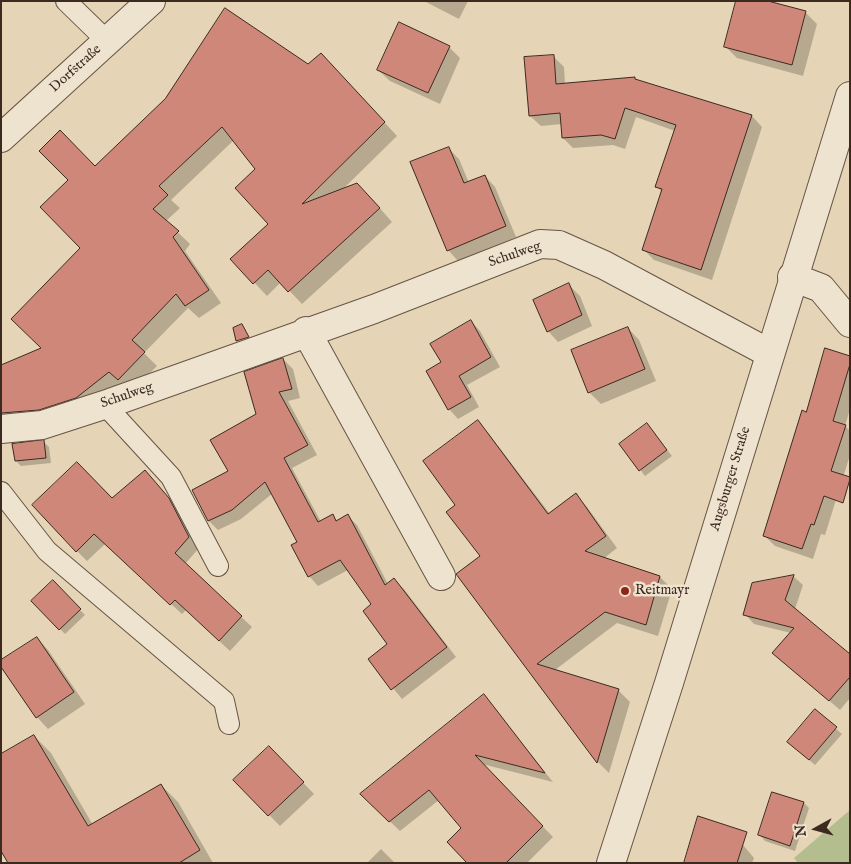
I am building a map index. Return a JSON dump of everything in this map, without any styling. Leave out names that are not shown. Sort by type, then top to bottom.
[{"type":"street","name":"Dorfstraße","points":[[1,138],[151,1]]},
{"type":"street","name":"Augsburger Straße","points":[[611,863],[669,683],[792,277],[850,96]]},
{"type":"street","name":"Schulweg","points":[[1,429],[42,424],[105,405],[306,331],[374,309],[540,244],[559,245],[604,264],[769,353]]},
{"type":"street","points":[[792,277],[821,288],[850,323]]},
{"type":"street","points":[[306,331],[441,576]]},
{"type":"lane","points":[[66,1],[107,41]]},
{"type":"lane","points":[[105,405],[171,477],[218,566]]},
{"type":"lane","points":[[1,492],[47,551],[224,701],[229,724]]},
{"type":"green space","points":[[850,810],[850,863],[798,863],[794,858]]},
{"type":"building","points":[[736,1],[768,1],[806,11],[792,65],[724,47]]},
{"type":"building","points":[[225,8],[308,64],[321,53],[385,122],[302,204],[357,183],[380,208],[288,292],[268,270],[253,284],[230,259],[268,224],[235,188],[255,169],[222,127],[159,186],[168,195],[153,209],[179,231],[173,237],[209,290],[185,306],[176,294],[132,340],[145,352],[118,380],[109,372],[76,398],[39,410],[1,413],[1,365],[41,348],[11,319],[80,248],[40,207],[68,180],[39,151],[60,130],[95,166],[165,99]]},
{"type":"building","points":[[399,22],[450,46],[428,93],[377,70]]},
{"type":"building","points":[[554,55],[556,84],[635,77],[635,79],[752,115],[701,270],[642,250],[662,189],[655,187],[676,125],[625,108],[615,139],[601,135],[562,138],[560,113],[529,116],[524,57]]},
{"type":"building","points":[[449,147],[464,183],[485,175],[506,226],[447,251],[410,162]]},
{"type":"building","points":[[569,283],[582,315],[547,332],[533,300]]},
{"type":"building","points":[[471,320],[491,357],[459,376],[471,397],[448,410],[426,371],[441,362],[430,344]]},
{"type":"building","points":[[242,324],[249,337],[236,341],[233,328]]},
{"type":"building","points":[[628,327],[645,369],[588,393],[571,350]]},
{"type":"building","points":[[825,348],[850,356],[850,364],[833,421],[846,425],[831,471],[850,477],[850,479],[843,503],[824,496],[814,525],[811,524],[802,549],[763,536],[802,410],[806,412]]},
{"type":"building","points":[[283,358],[292,389],[279,392],[308,445],[284,458],[318,522],[333,514],[336,521],[348,514],[385,585],[394,578],[447,647],[391,690],[368,659],[387,644],[363,611],[371,604],[340,560],[308,577],[291,545],[297,542],[265,482],[232,510],[208,521],[192,490],[228,471],[210,440],[256,414],[244,372]]},
{"type":"building","points":[[478,420],[548,514],[576,493],[606,536],[585,551],[660,576],[646,625],[605,612],[537,664],[619,689],[597,763],[456,574],[480,556],[446,512],[455,505],[423,461]]},
{"type":"building","points":[[647,423],[667,450],[639,471],[619,444]]},
{"type":"building","points":[[44,440],[46,458],[15,461],[12,444]]},
{"type":"building","points":[[77,462],[112,498],[145,470],[169,498],[189,537],[175,553],[242,616],[219,641],[175,600],[170,605],[94,534],[76,552],[32,505]]},
{"type":"building","points":[[794,575],[785,600],[850,654],[850,677],[829,701],[772,653],[794,628],[743,615],[752,583]]},
{"type":"building","points":[[53,580],[81,609],[59,630],[31,601]]},
{"type":"building","points":[[37,637],[74,692],[36,718],[1,667],[1,660]]},
{"type":"building","points":[[484,694],[545,773],[475,755],[543,826],[506,863],[467,863],[447,842],[461,828],[429,790],[389,822],[360,794]]},
{"type":"building","points":[[815,709],[837,727],[809,760],[787,742]]},
{"type":"building","points":[[34,735],[88,826],[161,784],[200,850],[179,863],[8,863],[1,851],[1,754]]},
{"type":"building","points":[[269,746],[304,782],[268,816],[233,780]]},
{"type":"building","points":[[772,792],[804,802],[790,846],[758,835]]},
{"type":"building","points":[[698,816],[747,832],[737,863],[684,863]]},
{"type":"place","name":"Reitmayr","points":[[625,591]]}]
